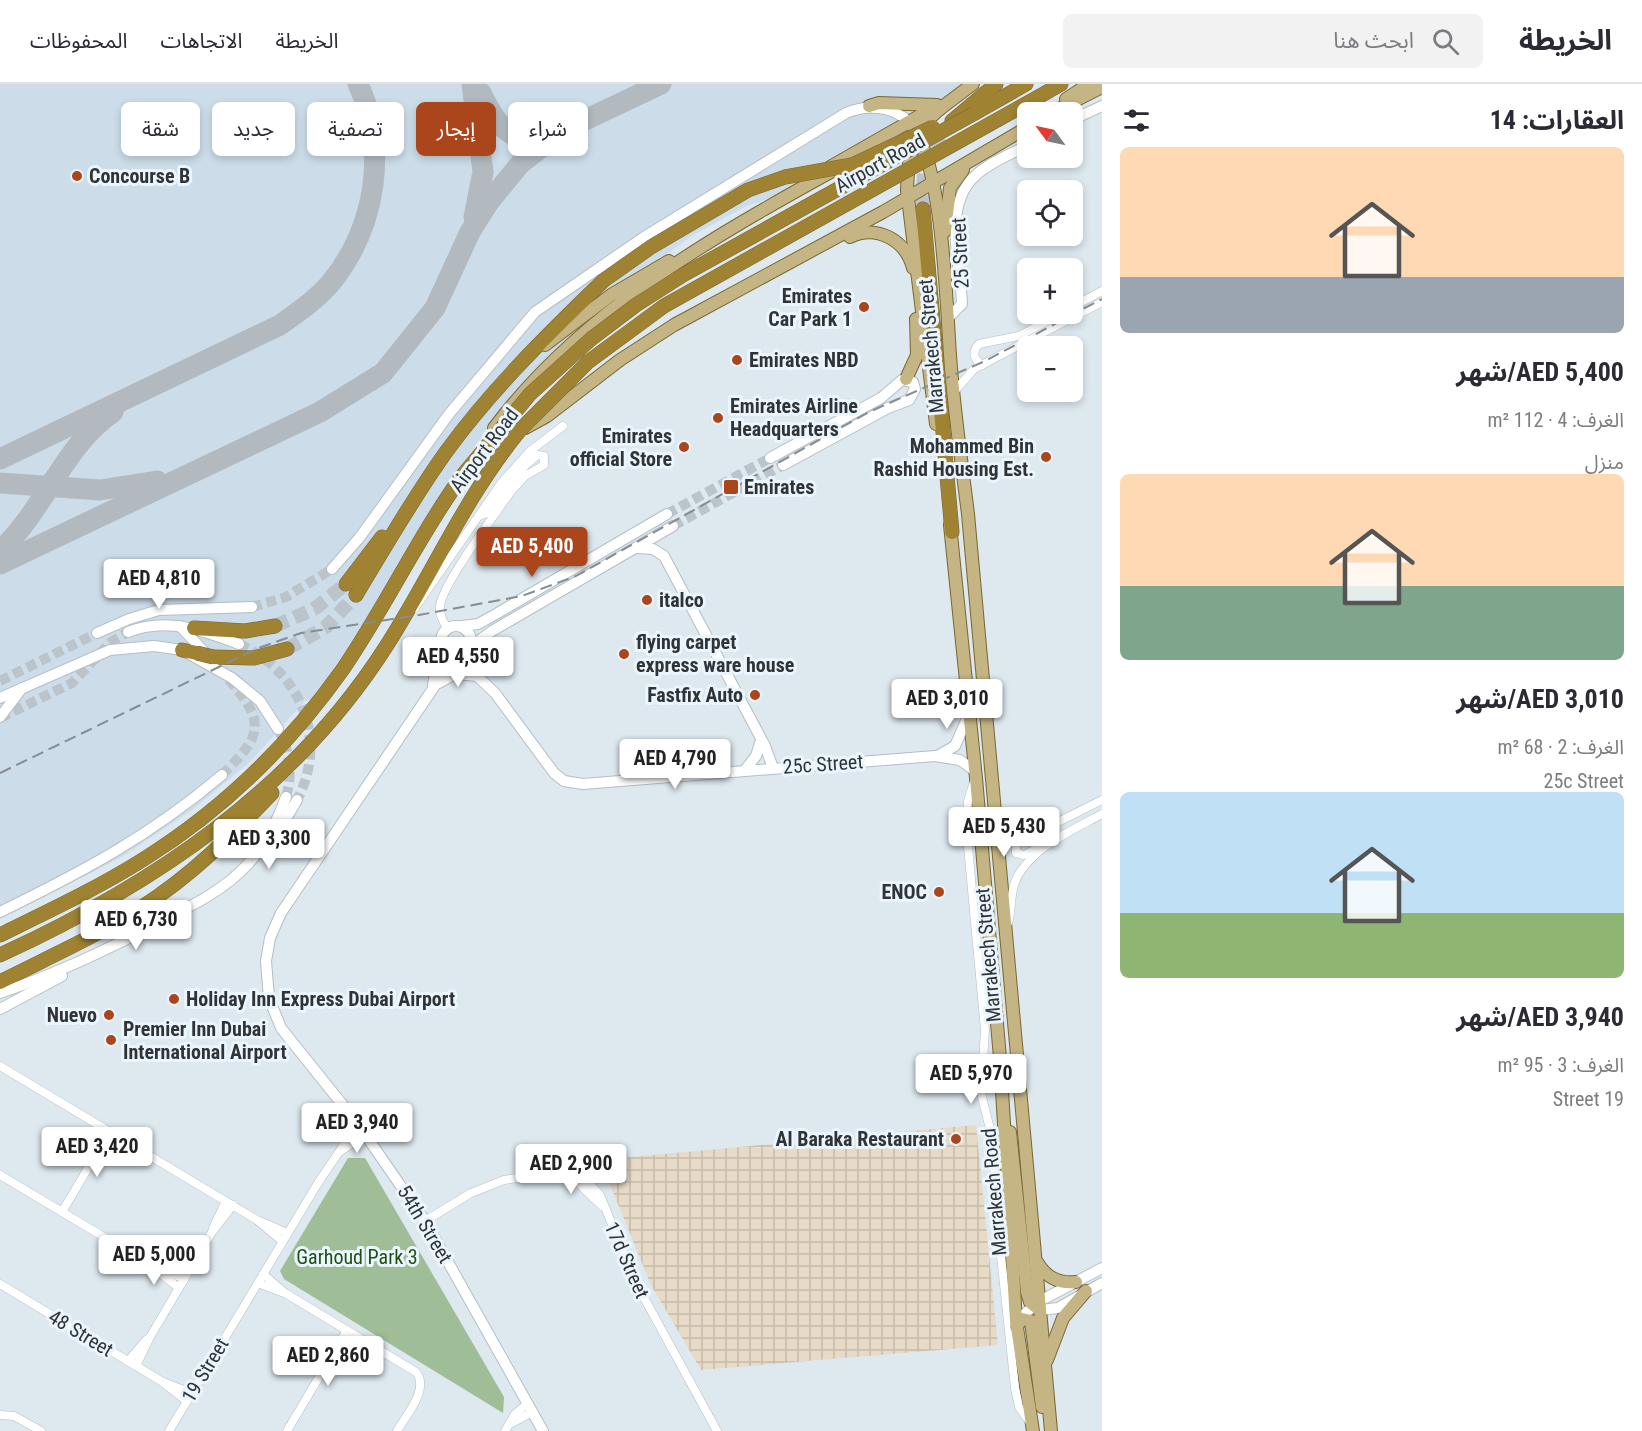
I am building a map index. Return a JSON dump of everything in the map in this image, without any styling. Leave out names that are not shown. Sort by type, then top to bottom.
[{"type":"highway","points":[[952,120],[996,84]]},
{"type":"highway","name":"Airport Road","points":[[0,935],[100,885],[152,854],[209,812],[265,762],[314,707],[343,668],[462,476],[530,394],[591,339],[636,305],[683,275],[1026,84]]},
{"type":"highway","name":"Airport Road","points":[[0,956],[116,897],[190,850],[246,806],[310,743],[358,687],[400,625],[466,506],[491,466],[521,429],[588,362],[664,306],[1061,84]]},
{"type":"highway","points":[[345,584],[446,452],[515,372],[603,281],[651,247],[748,190],[785,177],[852,165],[937,125],[975,113]]},
{"type":"highway","points":[[923,209],[952,532]]},
{"type":"highway","points":[[356,595],[446,452]]},
{"type":"highway","points":[[187,627],[244,631],[275,626]]},
{"type":"highway","points":[[182,650],[197,653],[214,661],[254,658],[287,649]]},
{"type":"highway","points":[[0,982],[106,929],[176,883],[210,855],[261,804],[297,765],[310,743]]},
{"type":"highway","points":[[0,963],[31,941]]},
{"type":"main road","points":[[804,187],[832,166],[972,84]]},
{"type":"main road","points":[[930,379],[907,181],[912,156],[932,116],[972,84]]},
{"type":"main road","points":[[1066,102],[1089,84]]},
{"type":"main road","points":[[1073,102],[1102,87]]},
{"type":"main road","points":[[1083,104],[1102,96]]},
{"type":"main road","points":[[869,106],[879,103],[938,105]]},
{"type":"main road","name":"Marrakech Street","points":[[909,122],[919,139],[933,183],[942,244],[953,393],[968,514],[1036,1260],[1038,1305],[1051,1426]]},
{"type":"main road","points":[[521,429],[547,416],[640,346],[908,198],[1017,134]]},
{"type":"main road","points":[[462,476],[504,415],[547,365],[622,300],[685,257],[804,187],[876,148],[893,147],[912,156],[929,171]]},
{"type":"main road","points":[[942,244],[950,188],[956,177],[974,160]]},
{"type":"main road","points":[[742,289],[779,262],[885,203],[907,181]]},
{"type":"main road","points":[[815,249],[830,247],[861,233],[876,232],[890,237],[902,246],[910,258],[924,364],[930,379]]},
{"type":"main road","points":[[515,372],[572,323],[618,290],[660,264],[685,257]]},
{"type":"main road","points":[[906,379],[917,355],[916,300]]},
{"type":"main road","name":"Marrakech Street","points":[[930,379],[944,503],[952,532],[976,775],[1003,1120],[1016,1324],[1032,1428]]},
{"type":"main road","points":[[1003,1120],[1012,1138],[1027,1292],[1038,1305]]},
{"type":"main road","points":[[1036,1260],[1043,1271],[1054,1279],[1076,1282]]},
{"type":"main road","points":[[1045,1367],[1063,1318],[1086,1291]]},
{"type":"main road","points":[[1016,1324],[1022,1319],[1031,1321],[1041,1404],[1051,1426]]},
{"type":"street","points":[[332,569],[360,537],[418,454],[480,374],[539,308],[644,237],[840,116],[869,106],[898,113],[909,122]]},
{"type":"street","points":[[1083,115],[1102,106]]},
{"type":"street","name":"25 Street","points":[[948,318],[962,304],[956,217],[960,199],[967,186],[982,170],[1017,151]]},
{"type":"street","points":[[1083,301],[1102,291]]},
{"type":"street","points":[[1030,330],[1038,336],[1102,302]]},
{"type":"street","points":[[982,365],[974,358],[975,348],[979,344],[1008,340],[1042,324]]},
{"type":"street","points":[[953,393],[966,376],[1017,347]]},
{"type":"street","points":[[770,458],[882,398],[906,379],[915,385],[914,393],[909,400],[888,408],[783,465]]},
{"type":"street","points":[[400,625],[426,595],[515,466],[563,426]]},
{"type":"street","points":[[479,516],[487,513],[524,466],[537,455],[544,456],[544,465],[525,476],[512,490],[449,585],[440,605],[441,615],[447,628],[440,643],[444,651],[456,656],[492,631],[673,526]]},
{"type":"street","points":[[447,628],[478,624],[496,615],[667,514]]},
{"type":"street","points":[[638,548],[654,549],[664,556],[761,740],[773,768]]},
{"type":"street","points":[[97,633],[133,617],[167,609],[252,607]]},
{"type":"street","points":[[133,617],[147,626]]},
{"type":"street","points":[[128,633],[147,626],[187,627],[239,644]]},
{"type":"street","points":[[462,626],[470,635],[469,648]]},
{"type":"street","points":[[187,627],[214,661]]},
{"type":"street","name":"54th Street","points":[[433,687],[440,643]]},
{"type":"street","points":[[0,698],[110,650],[140,646],[182,650],[250,691],[268,711],[278,729]]},
{"type":"street","name":"25c Street","points":[[469,648],[478,675]]},
{"type":"street","name":"25c Street","points":[[456,656],[500,699],[554,773],[570,783],[583,784],[935,756],[960,760],[976,775]]},
{"type":"street","name":"54th Street","points":[[456,656],[281,913],[267,952],[266,981],[269,998],[281,1028],[358,1124],[425,1221],[543,1431]]},
{"type":"street","points":[[433,687],[455,674],[478,675]]},
{"type":"street","points":[[0,717],[22,688]]},
{"type":"street","points":[[935,756],[955,746],[969,714]]},
{"type":"street","points":[[745,770],[756,756],[761,740]]},
{"type":"street","points":[[0,912],[127,846],[193,800],[222,775]]},
{"type":"street","name":"Marrakech Road","points":[[976,775],[968,801],[966,825],[985,1030],[981,1093],[992,1137],[1003,1283],[1015,1388],[1019,1407],[1032,1428]]},
{"type":"street","points":[[0,1009],[106,950],[203,900],[234,877],[262,847],[292,799]]},
{"type":"street","points":[[995,820],[1010,832],[1024,836],[1053,825],[1102,800]]},
{"type":"street","points":[[1053,825],[1037,837],[1016,842],[1014,850],[1024,855],[1102,814]]},
{"type":"street","points":[[1005,928],[1011,912],[1013,888],[1019,873],[1032,859],[1059,838]]},
{"type":"street","points":[[0,993],[48,976],[106,950]]},
{"type":"street","points":[[0,1066],[230,1203],[257,1220],[282,1241]]},
{"type":"street","name":"19 Street","points":[[169,1431],[282,1241],[335,1156],[358,1124]]},
{"type":"street","points":[[62,1212],[110,1131]]},
{"type":"street","name":"19 Street","points":[[335,1156],[365,1134]]},
{"type":"street","name":"17d Street","points":[[425,1221],[487,1186],[538,1174],[566,1172],[584,1178],[596,1188],[636,1283],[717,1431]]},
{"type":"street","points":[[0,1175],[146,1262],[184,1279]]},
{"type":"street","points":[[136,1366],[150,1337],[230,1203]]},
{"type":"street","points":[[257,1220],[287,1233]]},
{"type":"street","points":[[146,1262],[179,1288]]},
{"type":"street","points":[[1016,1324],[1038,1305],[1102,1268]]},
{"type":"street","points":[[262,1274],[285,1293],[420,1376],[420,1390],[397,1431]]},
{"type":"street","points":[[258,1283],[285,1293]]},
{"type":"street","points":[[1038,1305],[1058,1308],[1102,1283]]},
{"type":"street","name":"48 Street","points":[[0,1284],[161,1381],[187,1401]]},
{"type":"street","points":[[287,1431],[347,1330]]},
{"type":"street","points":[[128,1361],[150,1337]]},
{"type":"street","name":"48 Street","points":[[161,1381],[191,1393]]},
{"type":"street","points":[[506,1430],[515,1414],[530,1408]]},
{"type":"street","points":[[0,1415],[14,1416],[41,1431]]},
{"type":"shaded area","points":[[0,84],[966,84],[939,102],[920,107],[782,194],[744,207],[690,237],[653,265],[495,421],[477,443],[447,487],[375,606],[314,698],[305,701],[250,762],[192,810],[122,857],[0,919]]},
{"type":"shaded area","points":[[976,1125],[998,1345],[701,1370],[651,1285],[600,1160]]},
{"type":"green space","name":"Garhoud Park 3","points":[[348,1158],[365,1158],[504,1397],[503,1413],[284,1279],[280,1271]]},
{"type":"taxiway","points":[[0,459],[280,325],[327,287],[348,258],[359,235],[368,211],[373,185],[375,160],[373,134],[358,84]]},
{"type":"taxiway","points":[[472,84],[483,172],[474,217]]},
{"type":"taxiway","points":[[0,564],[320,412],[383,373],[435,308],[470,232],[489,202],[520,164],[564,130],[661,84]]},
{"type":"taxiway","points":[[481,93],[494,117],[508,131]]},
{"type":"taxiway","points":[[0,551],[29,517],[80,442],[113,412]]},
{"type":"taxiway","points":[[0,483],[100,490],[157,481]]},
{"type":"tunnel","points":[[923,209],[926,167],[933,147],[945,129]]},
{"type":"tunnel","points":[[667,514],[770,458]]},
{"type":"tunnel","points":[[673,526],[783,465]]},
{"type":"tunnel","points":[[252,607],[286,597],[332,569]]},
{"type":"tunnel","points":[[275,626],[314,609],[346,584]]},
{"type":"tunnel","points":[[287,649],[326,627],[356,595]]},
{"type":"tunnel","points":[[0,718],[72,683],[111,642],[128,632]]},
{"type":"tunnel","points":[[0,681],[97,633]]},
{"type":"tunnel","points":[[239,644],[261,656],[279,672],[293,690],[303,710],[309,731],[310,754],[306,777],[297,800]]},
{"type":"tunnel","points":[[222,775],[245,750],[255,729],[249,708],[228,679]]},
{"type":"tunnel","points":[[278,729],[289,762],[286,797]]},
{"type":"railway","points":[[0,773],[256,649],[301,633],[522,596],[576,576],[869,412],[985,361],[1102,299]]},
{"type":"place","name":"Concourse B","points":[[77,176]]},
{"type":"place","name":"Emirates Car Park 1","points":[[864,307]]},
{"type":"place","name":"Emirates NBD","points":[[737,360]]},
{"type":"place","name":"Emirates Airline Headquarters","points":[[718,418]]},
{"type":"place","name":"Emirates official Store","points":[[684,447]]},
{"type":"place","name":"Mohammed Bin Rashid Housing Est.","points":[[1046,457]]},
{"type":"place","name":"Emirates","points":[[731,487]]},
{"type":"place","name":"italco","points":[[647,600]]},
{"type":"place","name":"flying carpet express ware house","points":[[624,654]]},
{"type":"place","name":"Fastfix Auto","points":[[755,695]]},
{"type":"place","name":"ENOC","points":[[939,892]]},
{"type":"place","name":"Holiday Inn Express Dubai Airport","points":[[174,999]]},
{"type":"place","name":"Nuevo","points":[[109,1015]]},
{"type":"place","name":"Premier Inn Dubai International Airport","points":[[111,1040]]},
{"type":"place","name":"Al Baraka Restaurant","points":[[956,1139]]}]
